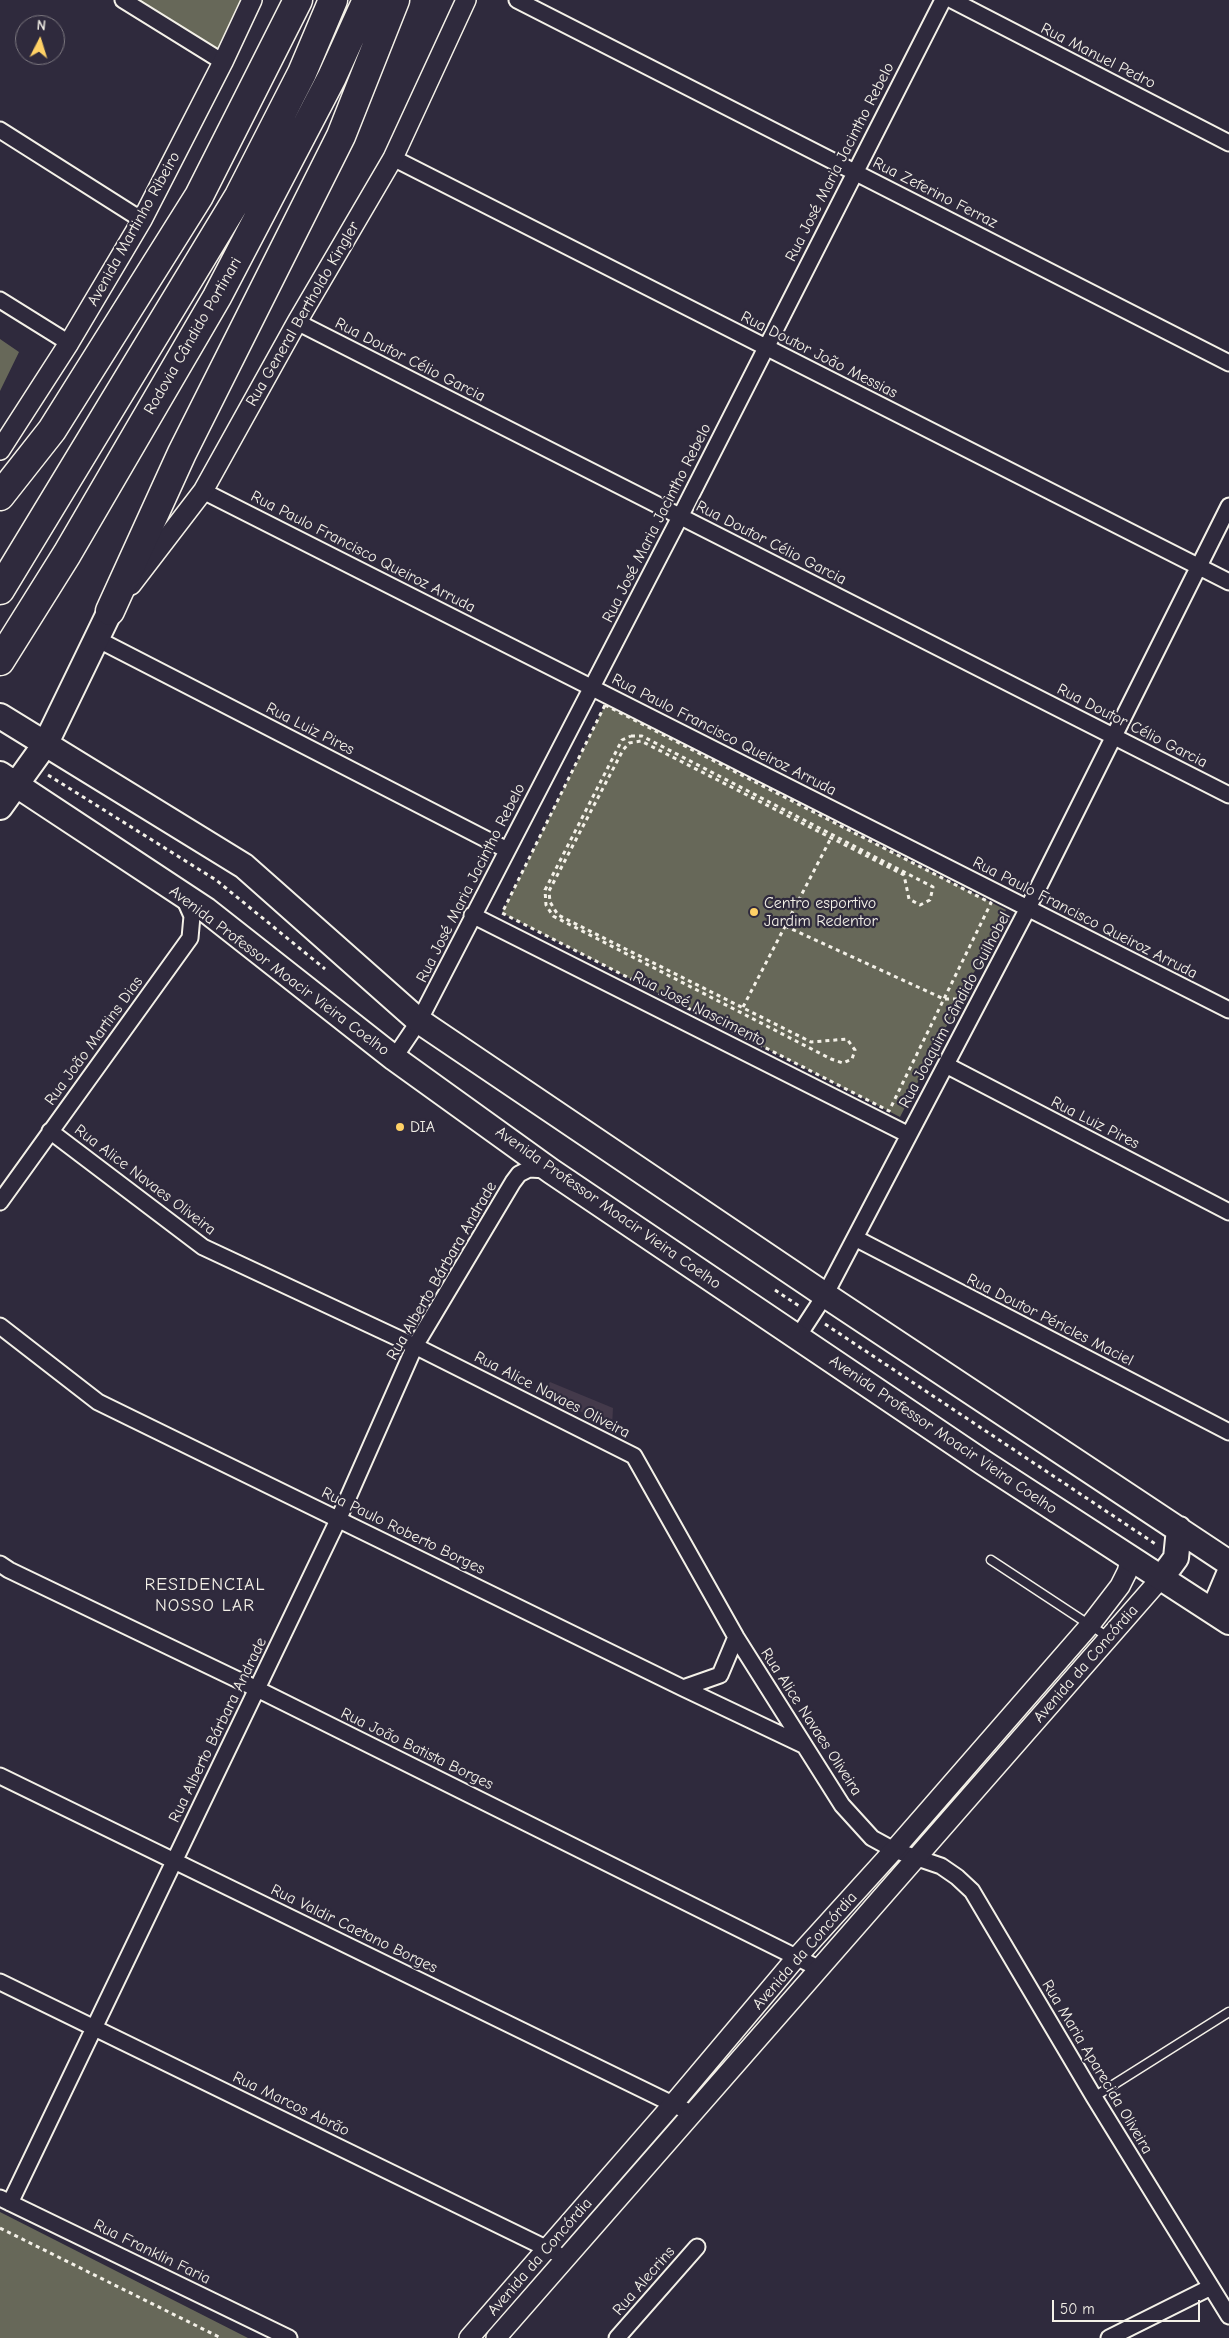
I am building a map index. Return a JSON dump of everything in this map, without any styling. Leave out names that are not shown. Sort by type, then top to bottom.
[{"type":"highway","points":[[0,496],[52,430],[199,196],[298,0]]},
{"type":"highway","name":"Rodovia Cândido Portinari","points":[[0,590],[239,196],[302,73],[333,0]]},
{"type":"highway","name":"Rodovia Cândido Portinari","points":[[0,661],[67,554],[217,297],[332,77],[367,0]]},
{"type":"highway","points":[[110,611],[182,453],[341,136],[395,0]]},
{"type":"main road","points":[[0,807],[9,779],[46,743],[110,611]]},
{"type":"main road","points":[[3,718],[244,866],[419,1021],[825,1295],[1229,1563]]},
{"type":"main road","name":"Avenida Professor Moacir Vieira Coelho","points":[[9,779],[206,910],[394,1058],[551,1171],[797,1338],[1224,1618]]},
{"type":"main road","points":[[1162,1577],[1176,1558],[1179,1529]]},
{"type":"main road","points":[[1224,1618],[1218,1600],[1229,1574]]},
{"type":"street","points":[[124,0],[224,62]]},
{"type":"street","name":"Avenida Martinho Ribeiro","points":[[0,450],[70,343],[142,220],[224,62],[252,0]]},
{"type":"street","name":"Rua General Bertholdo Kingler","points":[[110,611],[203,491],[297,322],[393,158],[466,0]]},
{"type":"street","name":"Rua Zeferino Ferraz","points":[[517,0],[1229,363]]},
{"type":"street","name":"Rua José Maria Jacintho Rebelo","points":[[394,1058],[419,1021],[472,915],[680,517],[943,0]]},
{"type":"street","name":"Rua Manuel Pedro","points":[[952,0],[1229,143]]},
{"type":"street","points":[[0,130],[142,220]]},
{"type":"street","name":"Rua Doutor João Messias","points":[[393,158],[1229,582]]},
{"type":"street","points":[[0,300],[70,343]]},
{"type":"street","name":"Rua Doutor Célio Garcia","points":[[297,322],[1229,795]]},
{"type":"street","name":"Rua Paulo Francisco Queiroz Arruda","points":[[203,491],[1229,1010]]},
{"type":"street","name":"Rua Joaquim Cândido Guilhobel","points":[[797,1338],[825,1295],[1028,908],[1112,736],[1229,506]]},
{"type":"street","name":"Rua Luiz Pires","points":[[97,639],[507,850]]},
{"type":"street","name":"Rua João Martins Dias","points":[[0,1202],[190,938],[192,916],[182,895]]},
{"type":"street","name":"Rua José Nascimento","points":[[472,915],[909,1134]]},
{"type":"street","name":"Rua Luiz Pires","points":[[946,1065],[1229,1212]]},
{"type":"street","name":"Rua Alice Navaes Oliveira","points":[[50,1131],[203,1247],[415,1346],[634,1456],[736,1637],[842,1805],[872,1838],[894,1850],[917,1857]]},
{"type":"street","name":"Rua Alberto Bárbara Andrade","points":[[5,2201],[94,2028],[339,1518],[415,1346],[513,1182],[520,1174],[529,1169],[540,1168],[551,1171]]},
{"type":"street","name":"Rua Doutor Péricles Maciel","points":[[855,1238],[1229,1432]]},
{"type":"street","name":"Rua Paulo Roberto Borges","points":[[0,1326],[98,1402],[339,1518],[683,1688],[804,1745]]},
{"type":"street","name":"Avenida da Concórdia","points":[[469,2338],[673,2104],[796,1958],[894,1850],[1090,1625],[1120,1586],[1131,1558]]},
{"type":"street","name":"Rua João Batista Borges","points":[[0,1564],[257,1689],[818,1968]]},
{"type":"street","name":"Avenida da Concórdia","points":[[496,2338],[1162,1577]]},
{"type":"street","points":[[683,1688],[720,1675],[736,1637]]},
{"type":"street","name":"Rua Valdir Caetano Borges","points":[[0,1776],[693,2114]]},
{"type":"street","name":"Rua Maria Aparecida Oliveira","points":[[917,1857],[941,1866],[958,1877],[972,1891],[1094,2097],[1229,2316]]},
{"type":"street","name":"Rua Marcos Abrão","points":[[0,1982],[566,2259]]},
{"type":"street","points":[[721,2047],[739,2059]]},
{"type":"street","name":"Rua Franklin Faria","points":[[5,2201],[289,2338]]},
{"type":"street","name":"Rua Alecrins","points":[[617,2338],[697,2247]]},
{"type":"street","points":[[1109,2338],[1211,2287]]},
{"type":"lane","points":[[991,1560],[1108,1637]]},
{"type":"lane","points":[[1094,2097],[1229,2012]]},
{"type":"path","points":[[605,705],[991,903],[944,999],[889,1112],[502,913],[605,705]]},
{"type":"path","points":[[631,736],[642,736],[934,887],[930,900],[920,905],[909,899],[904,875],[642,741],[629,743],[549,891],[550,902],[558,915],[743,1008],[812,1042],[847,1039],[855,1050],[852,1059],[843,1063],[831,1059],[552,916],[546,904],[545,890],[622,740],[631,736]]},
{"type":"path","points":[[743,1008],[830,838]]},
{"type":"path","points":[[785,926],[944,999],[980,1000]]},
{"type":"path","points":[[0,2228],[221,2338]]},
{"type":"shaded area","points":[[550,1382],[613,1408],[612,1426],[544,1395],[545,1388]]},
{"type":"green space","points":[[135,0],[242,0],[219,52]]},
{"type":"green space","points":[[0,339],[19,352],[0,391]]},
{"type":"green space","name":"Centro esportivo Jardim Redentor","points":[[605,705],[1006,910],[900,1117],[502,913]]},
{"type":"green space","points":[[0,2212],[248,2338],[0,2338]]},
{"type":"place","name":"Centro esportivo Jardim Redentor","points":[[754,912]]},
{"type":"place","name":"DIA","points":[[400,1127]]},
{"type":"district","name":"RESIDENCIAL NOSSO LAR","points":[[205,1595]]}]
